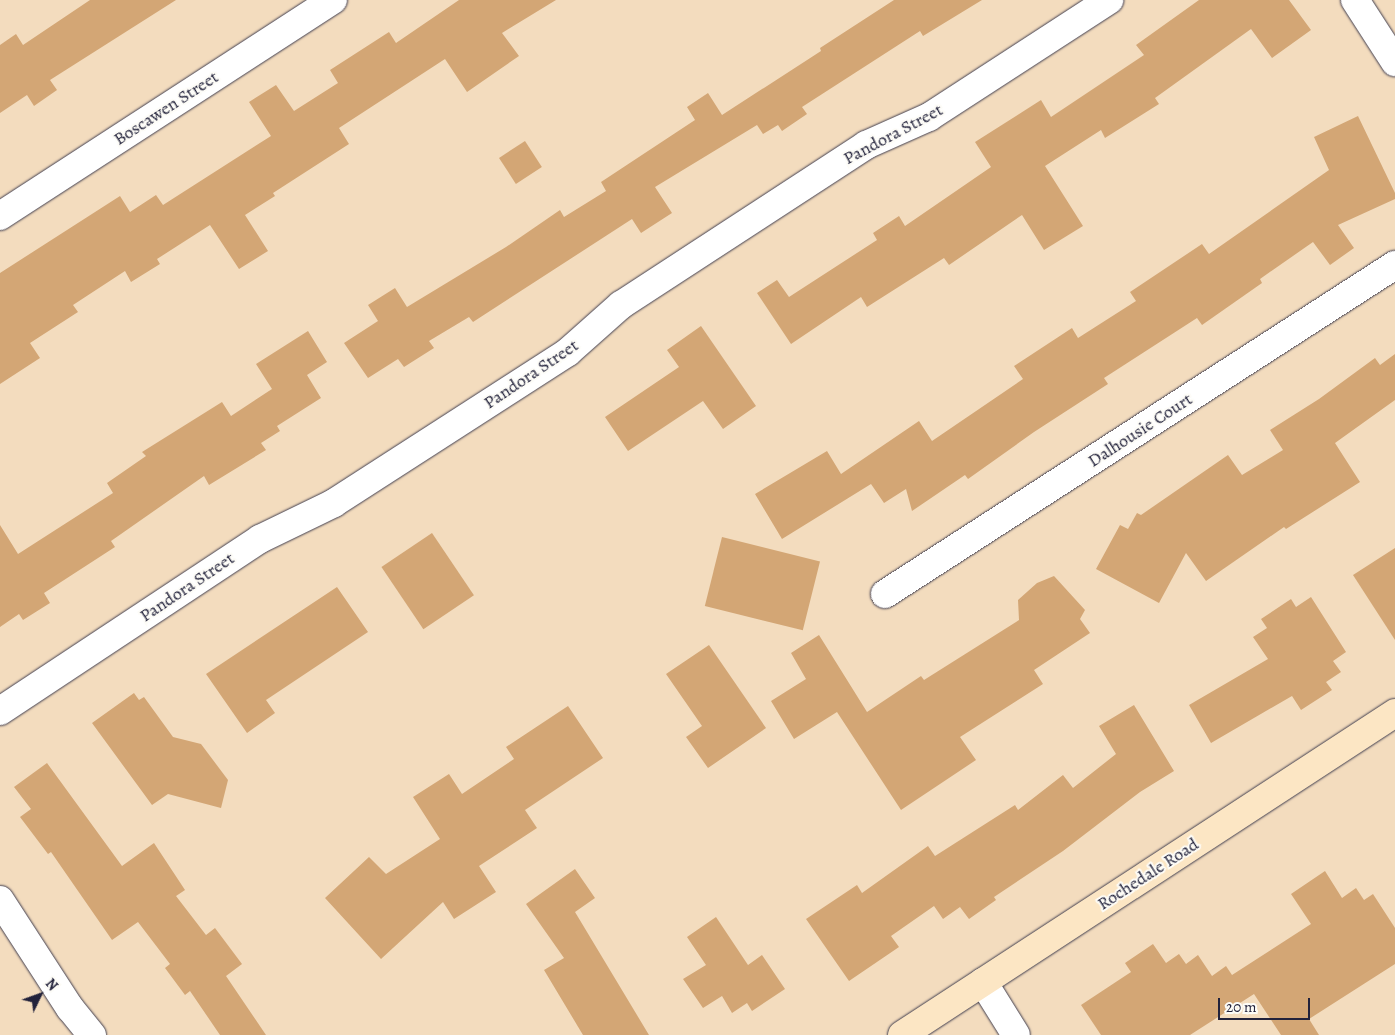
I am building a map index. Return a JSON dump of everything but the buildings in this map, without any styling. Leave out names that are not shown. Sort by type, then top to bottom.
[{"type":"main road","name":"Rochedale Road","points":[[902,1035],[1395,713]]},
{"type":"street","name":"Boscawen Street","points":[[0,216],[333,0]]},
{"type":"street","name":"Pandora Street","points":[[0,711],[260,539],[334,503],[568,352],[621,305],[866,145],[929,117],[1109,0]]},
{"type":"street","points":[[1355,0],[1395,62]]},
{"type":"street","name":"Dalhousie Court","points":[[885,594],[1395,265]]},
{"type":"street","points":[[0,900],[70,1008],[92,1035]]},
{"type":"street","points":[[983,982],[1016,1035]]}]
